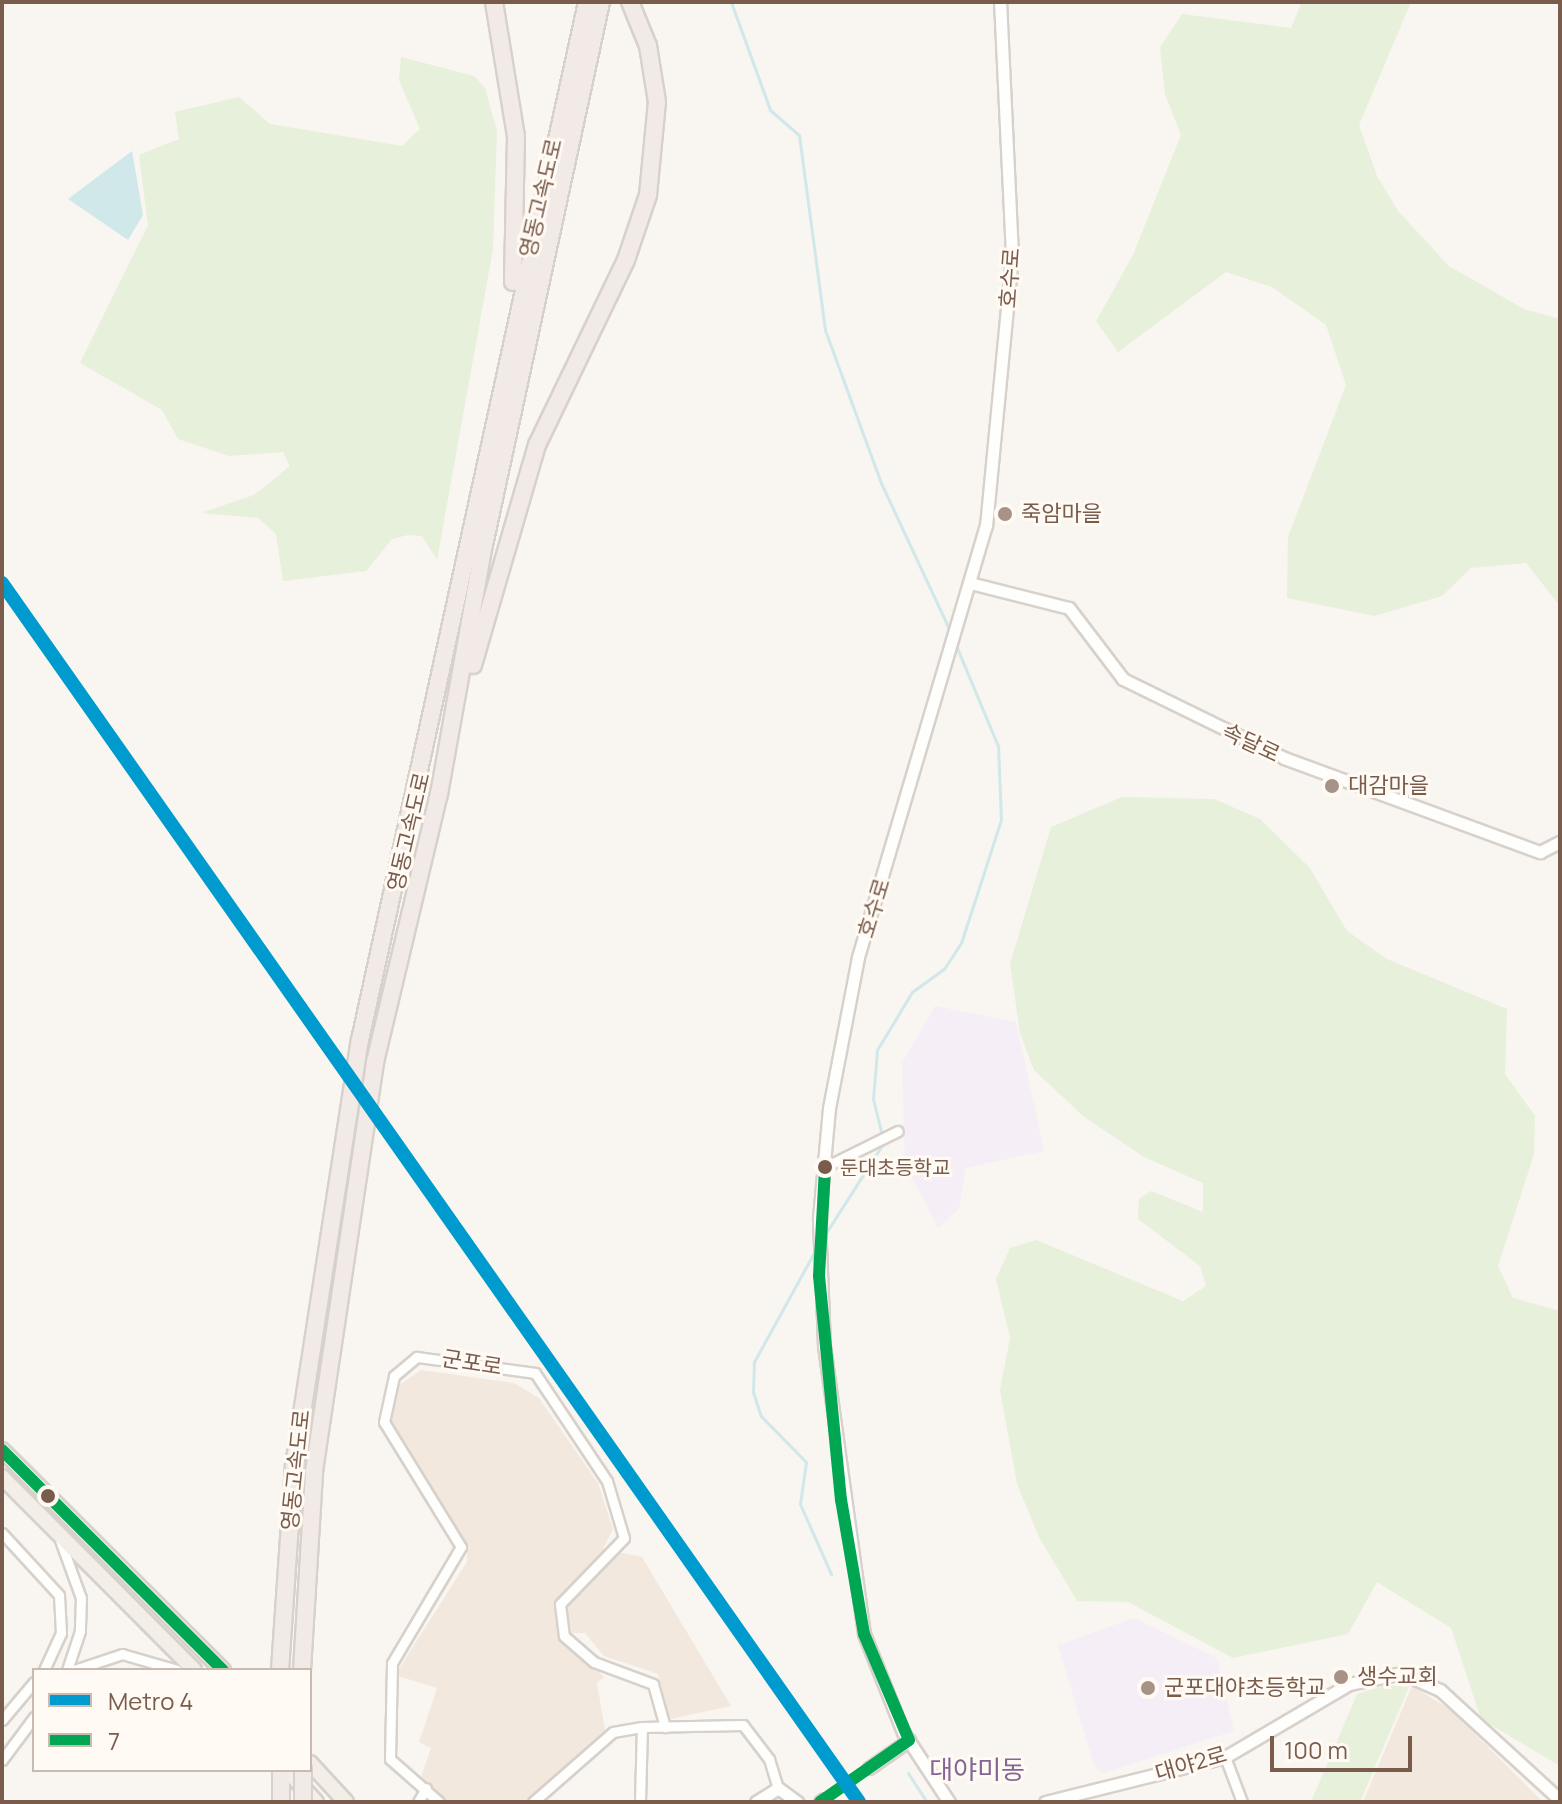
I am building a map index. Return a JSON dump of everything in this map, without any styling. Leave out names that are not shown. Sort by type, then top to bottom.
[{"type":"highway","points":[[494,2],[516,137],[509,337]]},
{"type":"highway","name":"영동고속도로","points":[[280,1662],[294,1465],[340,1152],[360,1040],[419,793],[509,337],[587,2]]},
{"type":"highway","name":"영동고속도로","points":[[302,1668],[314,1471],[356,1169],[375,1062],[439,794],[484,545],[601,2]]},
{"type":"highway","points":[[439,794],[524,482],[635,237],[655,154],[652,63],[630,2]]},
{"type":"highway","points":[[281,1772],[281,1802]]},
{"type":"highway","points":[[303,1772],[303,1802]]},
{"type":"main road","points":[[2,1450],[221,1668]]},
{"type":"main road","points":[[2,1477],[192,1668]]},
{"type":"main road","points":[[312,1765],[346,1802]]},
{"type":"main road","points":[[289,1772],[316,1802]]},
{"type":"street","name":"호수로","points":[[949,1802],[909,1740],[864,1634],[841,1500],[819,1276],[819,1218],[858,957],[974,584],[1012,255],[1000,2]]},
{"type":"street","name":"속달로","points":[[974,584],[1069,608],[1123,679],[1284,758],[1540,852],[1560,842]]},
{"type":"street","points":[[825,1167],[863,1152],[898,1131]]},
{"type":"street","name":"군포로","points":[[426,1788],[390,1759],[392,1663],[461,1547],[384,1422],[394,1376],[417,1357],[535,1373],[607,1481],[624,1538],[560,1604],[564,1636],[594,1662],[653,1684],[665,1727]]},
{"type":"street","points":[[2,1533],[59,1595],[61,1633],[45,1668]]},
{"type":"street","points":[[57,1533],[81,1598],[80,1631],[68,1668]]},
{"type":"street","points":[[80,1668],[122,1654],[170,1668]]},
{"type":"street","name":"대야2로","points":[[1045,1802],[1225,1757],[1349,1684],[1401,1673],[1440,1690],[1560,1800]]},
{"type":"street","points":[[2,1720],[32,1684]]},
{"type":"street","points":[[2,1760],[32,1720]]},
{"type":"street","points":[[533,1802],[613,1732],[642,1727],[743,1725],[769,1759],[778,1788],[797,1802]]},
{"type":"street","points":[[640,1802],[642,1727]]},
{"type":"street","points":[[869,1768],[909,1740]]},
{"type":"street","points":[[1225,1757],[1242,1802]]},
{"type":"street","points":[[418,1802],[426,1788],[439,1802]]},
{"type":"street","points":[[756,1802],[778,1788]]},
{"type":"shaded area","name":"둔대초등학교","points":[[935,1006],[1016,1022],[1044,1151],[966,1168],[959,1208],[938,1228],[905,1164],[902,1063]]},
{"type":"shaded area","points":[[421,1370],[514,1383],[539,1398],[598,1483],[613,1529],[603,1549],[642,1557],[731,1706],[670,1719],[658,1674],[604,1656],[585,1633],[557,1633],[604,1677],[597,1683],[606,1736],[529,1802],[449,1802],[418,1786],[431,1748],[419,1742],[437,1688],[395,1675],[467,1562],[467,1549],[388,1427],[399,1385]]},
{"type":"shaded area","name":"군포대야초등학교","points":[[1134,1618],[1217,1658],[1234,1731],[1104,1773],[1095,1768],[1058,1645]]},
{"type":"shaded area","points":[[1412,1686],[1451,1710],[1543,1802],[1363,1802]]},
{"type":"green space","points":[[1302,2],[1411,2],[1359,125],[1377,176],[1398,211],[1449,266],[1524,309],[1560,319],[1560,606],[1526,563],[1471,568],[1442,596],[1374,616],[1287,598],[1288,537],[1346,385],[1326,325],[1272,287],[1226,272],[1118,352],[1096,321],[1133,255],[1181,135],[1165,94],[1160,47],[1182,14],[1291,28]]},
{"type":"green space","points":[[401,57],[474,76],[485,88],[497,131],[493,249],[437,560],[422,536],[408,535],[392,539],[366,571],[283,581],[276,534],[258,518],[201,513],[254,495],[290,466],[283,452],[229,456],[178,439],[162,410],[80,363],[148,225],[139,155],[179,139],[175,112],[239,97],[270,124],[402,146],[420,129],[399,80]]},
{"type":"green space","points":[[1122,797],[1214,799],[1260,819],[1309,867],[1347,931],[1387,959],[1507,1009],[1505,1074],[1535,1116],[1534,1154],[1498,1266],[1513,1298],[1560,1311],[1560,1766],[1481,1719],[1451,1628],[1377,1582],[1348,1634],[1233,1658],[1128,1602],[1077,1601],[1039,1537],[1017,1484],[1000,1390],[1010,1338],[996,1279],[1010,1248],[1036,1240],[1183,1301],[1206,1286],[1200,1266],[1138,1219],[1139,1199],[1151,1191],[1203,1212],[1203,1183],[1144,1157],[1083,1116],[1034,1070],[1020,1033],[1010,964],[1051,827]]},
{"type":"green space","points":[[1386,1685],[1409,1687],[1360,1802],[1311,1802],[1357,1694]]},
{"type":"water","points":[[132,151],[143,215],[128,240],[68,199]]},
{"type":"waterway","points":[[731,2],[770,110],[799,135],[825,330],[881,483],[951,633]]},
{"type":"waterway","points":[[882,1135],[873,1099],[877,1050],[912,992],[944,969],[961,943],[1001,820],[998,746],[955,643]]},
{"type":"waterway","points":[[824,1236],[884,1142]]},
{"type":"waterway","points":[[816,1249],[754,1362],[753,1392],[761,1416],[806,1462],[800,1504],[831,1574]]},
{"type":"waterway","points":[[908,1773],[927,1802]]},
{"type":"tunnel","points":[[824,1799],[869,1768]]},
{"type":"metro line","name":"4","points":[[2,583],[859,1802]]},
{"type":"transit line","name":"7","points":[[820,1802],[909,1740],[864,1634],[841,1500],[819,1276],[825,1167]]},
{"type":"transit line","name":"7","points":[[2,1450],[221,1668]]},
{"type":"place","name":"죽암마을","points":[[1005,514]]},
{"type":"place","name":"대감마을","points":[[1332,786]]},
{"type":"place","name":"둔대초등학교","points":[[825,1167]]},
{"type":"place","name":"생수교회","points":[[1341,1677]]},
{"type":"place","name":"군포대야초등학교","points":[[1148,1688]]},
{"type":"district","name":"대야미동","points":[[977,1770]]}]
